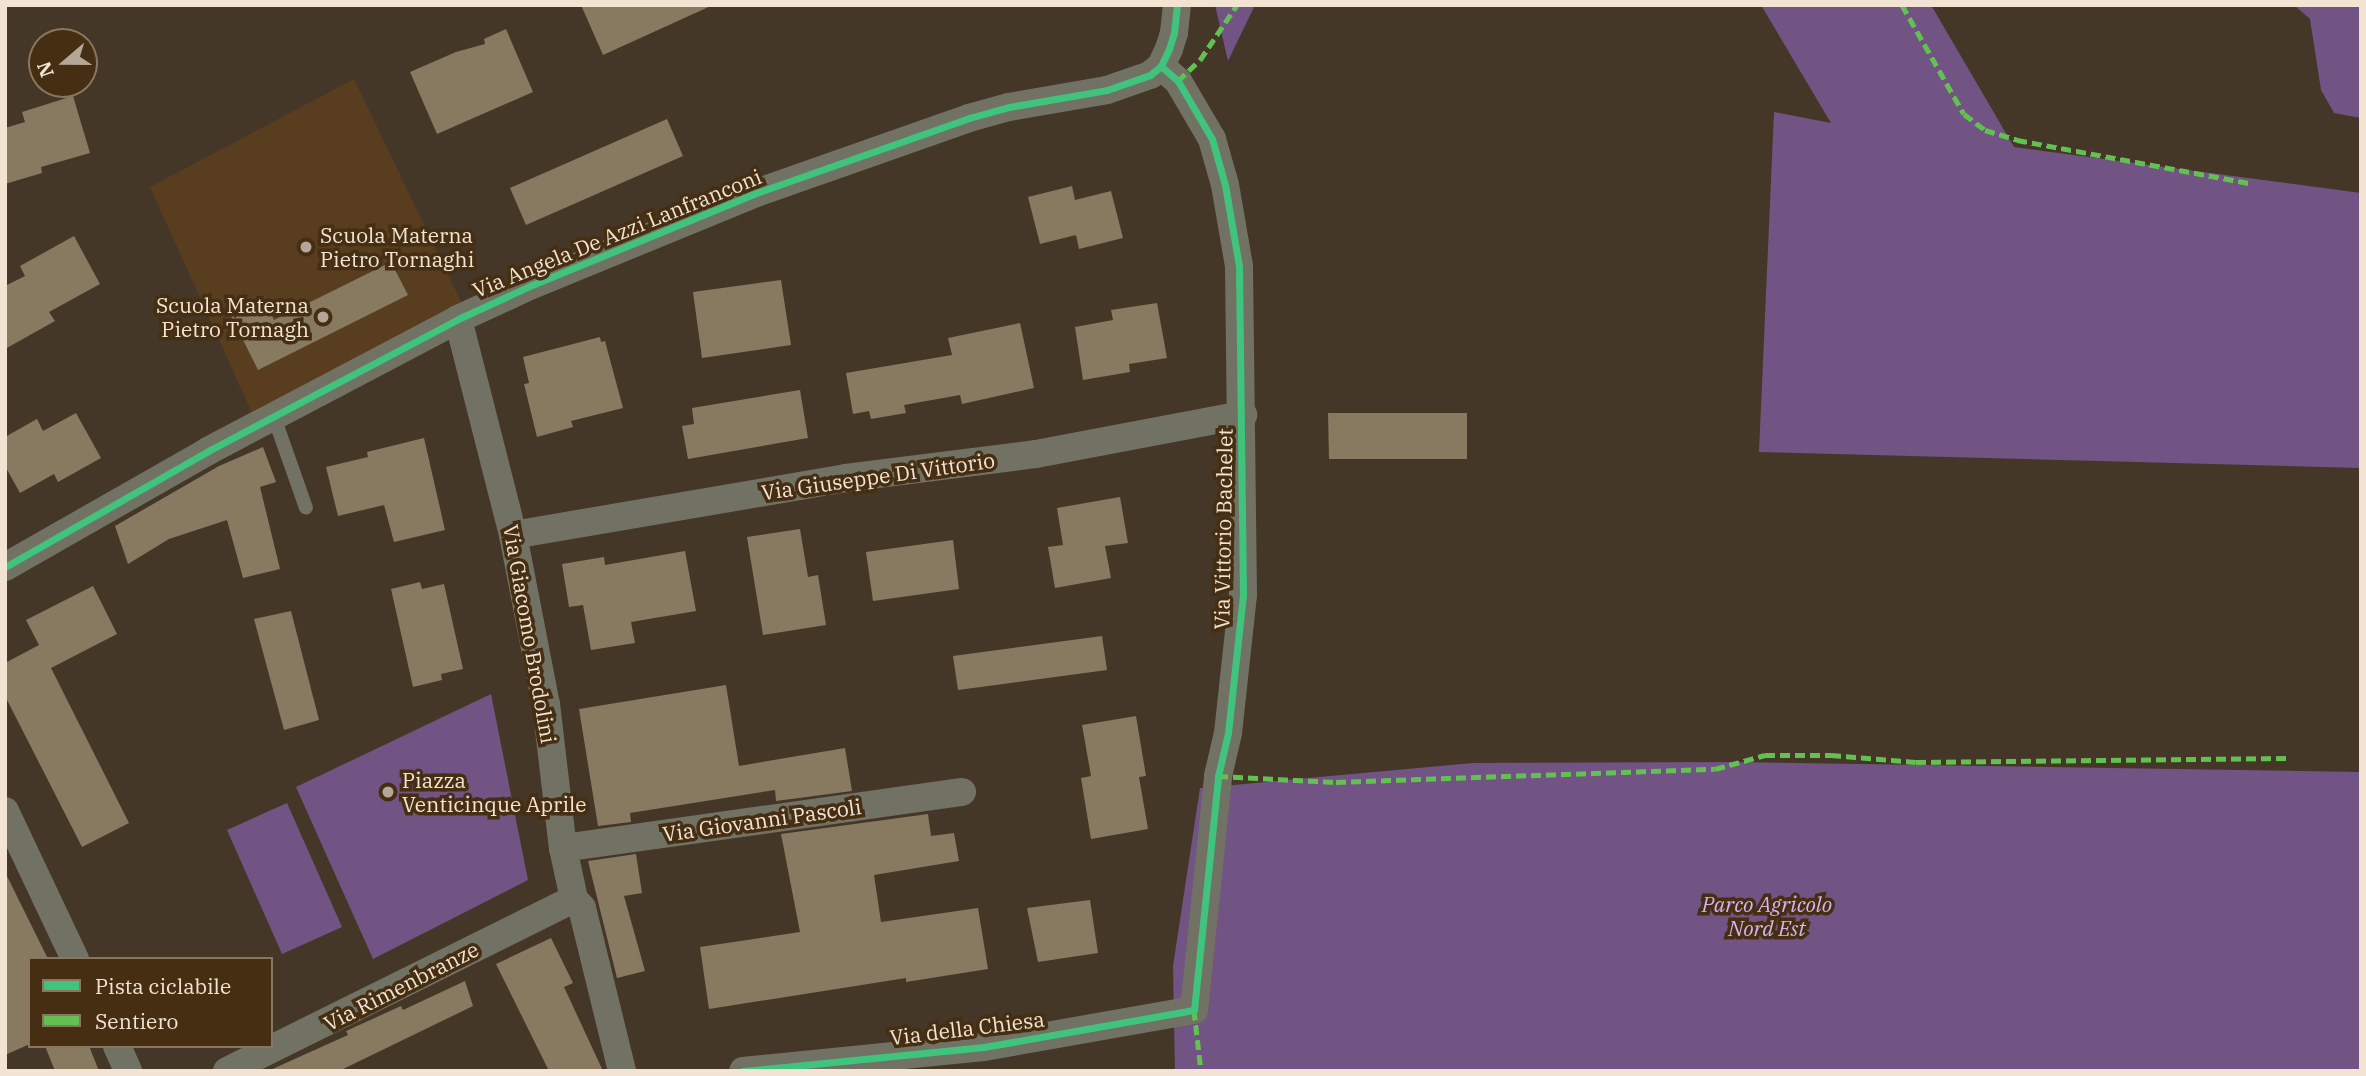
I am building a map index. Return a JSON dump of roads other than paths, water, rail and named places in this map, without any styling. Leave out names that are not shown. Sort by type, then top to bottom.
[{"type":"street","points":[[1161,66],[1174,33],[1177,5]]},
{"type":"street","name":"Via Angela De Azzi Lanfranconi","points":[[5,567],[157,479],[458,319],[573,267],[759,192],[989,113],[1120,87],[1150,75],[1161,66]]},
{"type":"street","name":"Via Vittorio Bachelet","points":[[1161,66],[1178,80],[1212,139],[1225,185],[1239,266],[1243,415],[1242,607],[1230,719],[1218,776],[1194,1010]]},
{"type":"street","name":"Via Giacomo Brodolini","points":[[458,319],[513,535],[546,704],[563,848],[574,899],[582,908],[622,1071]]},
{"type":"street","name":"Via Giuseppe Di Vittorio","points":[[513,535],[846,478],[1036,453],[1243,415]]},
{"type":"street","name":"Via Giovanni Pascoli","points":[[563,848],[962,792]]},
{"type":"street","points":[[5,811],[74,957]]},
{"type":"street","name":"Via Rimenbranze","points":[[227,1071],[574,899]]},
{"type":"street","name":"Via della Chiesa","points":[[743,1071],[985,1059],[1194,1010]]},
{"type":"street","points":[[118,1048],[128,1071]]},
{"type":"lane","points":[[274,417],[306,509]]},
{"type":"place","name":"Scuola Materna Pietro Tornaghi","points":[[306,247]]},
{"type":"place","name":"Scuola Materna Pietro Tornagh","points":[[323,317]]},
{"type":"place","name":"Piazza Venticinque Aprile","points":[[388,792]]},
{"type":"park label","name":"Parco Agricolo Nord Est","points":[[1767,916]]}]
